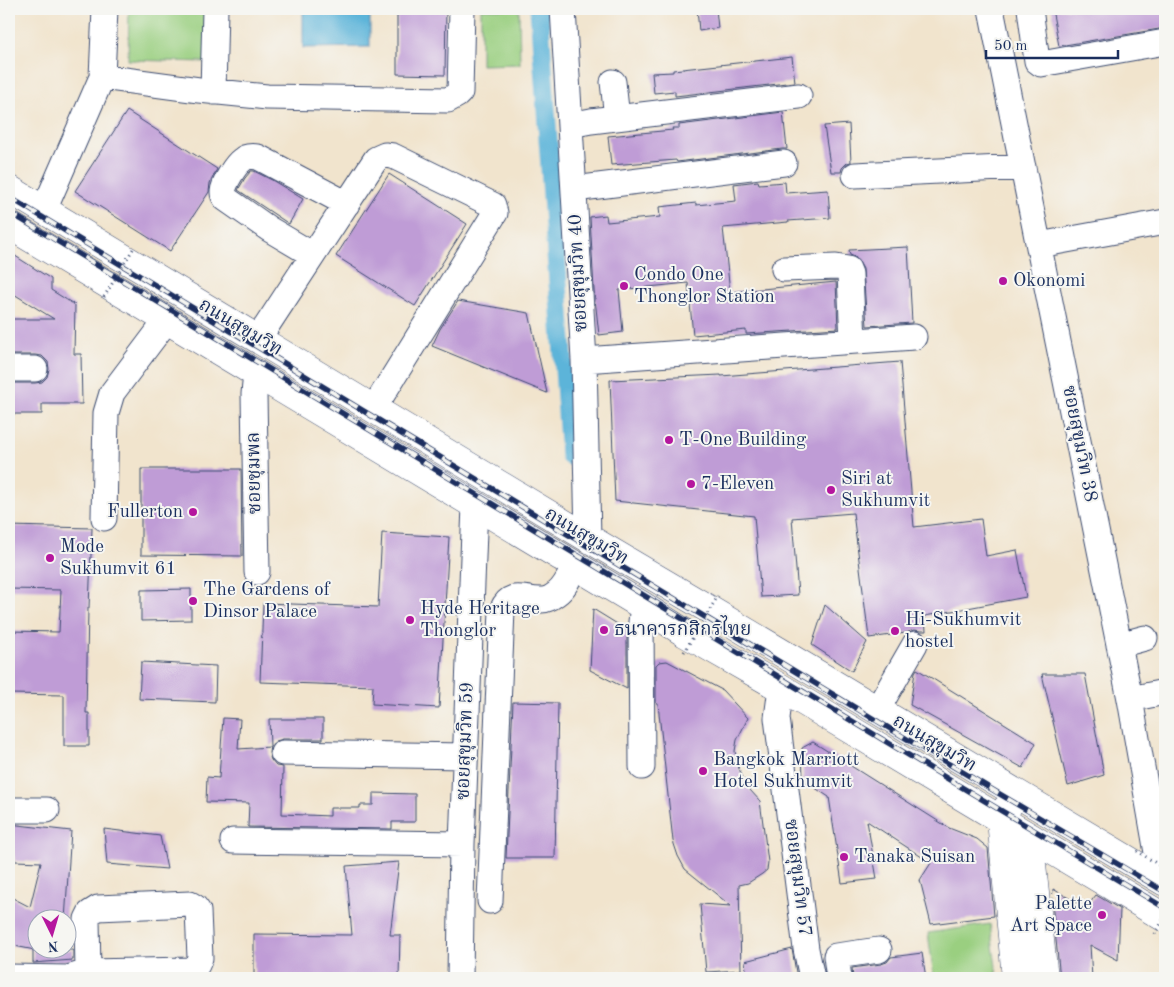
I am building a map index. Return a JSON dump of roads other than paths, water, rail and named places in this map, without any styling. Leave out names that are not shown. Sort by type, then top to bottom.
[{"type":"main road","name":"ถนนสุขุมวิท","points":[[9,189],[44,210],[129,254],[258,339],[400,425],[1046,812],[1164,877]]},
{"type":"main road","name":"ถนนสุขุมวิท","points":[[9,225],[107,292],[167,320],[685,633],[1001,820],[1162,923]]},
{"type":"main road","points":[[575,565],[588,538]]},
{"type":"main road","points":[[1014,792],[1001,820],[1016,978]]},
{"type":"main road","points":[[1044,978],[1029,837],[1046,812]]},
{"type":"street","points":[[44,210],[102,77],[105,9]]},
{"type":"street","points":[[213,92],[216,9]]},
{"type":"street","points":[[102,77],[213,92],[268,96],[448,100],[460,92],[462,9]]},
{"type":"street","name":"ซอยสุขุมวิท 40","points":[[563,9],[584,360],[588,538]]},
{"type":"street","name":"ซอยสุขุมวิท 38","points":[[992,9],[1164,877]]},
{"type":"street","points":[[1030,9],[1037,61],[1043,65],[1165,42]]},
{"type":"street","points":[[613,82],[616,118]]},
{"type":"street","points":[[570,125],[799,96]]},
{"type":"street","points":[[258,339],[376,159],[385,155],[393,156],[493,205],[495,213],[374,408]]},
{"type":"street","points":[[313,255],[269,228],[223,196],[225,185],[235,168],[242,159],[250,156],[258,157],[347,204]]},
{"type":"street","points":[[574,189],[784,163]]},
{"type":"street","points":[[855,176],[1023,168]]},
{"type":"street","points":[[1039,245],[1165,222]]},
{"type":"street","points":[[784,270],[836,267],[848,269],[850,274],[853,341]]},
{"type":"street","points":[[104,518],[106,413],[112,393],[167,320]]},
{"type":"street","points":[[584,360],[914,337]]},
{"type":"street","points":[[9,369],[34,369]]},
{"type":"street","name":"ซอยชุมพล","points":[[256,374],[254,394],[257,572]]},
{"type":"street","name":"ซอยสุขุมวิท 59","points":[[460,978],[462,844],[475,505]]},
{"type":"street","points":[[490,901],[502,610],[511,598],[542,600],[556,594],[564,587],[575,565]]},
{"type":"street","points":[[642,767],[641,622],[643,606]]},
{"type":"street","points":[[1119,645],[1145,638]]},
{"type":"street","points":[[877,710],[915,644]]},
{"type":"street","name":"ซอยสุขุมวิท 57","points":[[780,688],[777,718],[806,949],[812,975]]},
{"type":"street","points":[[1130,699],[1165,692]]},
{"type":"street","points":[[283,753],[466,756]]},
{"type":"street","points":[[9,810],[47,810]]},
{"type":"street","points":[[233,841],[462,844]]},
{"type":"street","points":[[9,977],[68,978],[88,972],[190,970],[197,965],[200,958],[198,911],[190,904],[98,908],[90,913],[87,919],[88,972]]},
{"type":"street","points":[[812,975],[838,974],[836,956],[879,950]]},
{"type":"water","points":[[303,9],[370,9],[370,47],[303,48]]},
{"type":"waterway","points":[[539,9],[570,456]]},
{"type":"railway","points":[[9,197],[917,745],[1165,892]]},
{"type":"railway","points":[[9,212],[1165,908]]},
{"type":"place","name":"Okonomi","points":[[1003,281]]},
{"type":"place","name":"Condo One Thonglor Station","points":[[624,286]]},
{"type":"place","name":"T-One Building","points":[[669,440]]},
{"type":"place","name":"7-Eleven","points":[[691,484]]},
{"type":"place","name":"Siri at Sukhumvit","points":[[831,490]]},
{"type":"place","name":"Fullerton","points":[[193,512]]},
{"type":"place","name":"Mode Sukhumvit 61","points":[[50,558]]},
{"type":"place","name":"The Gardens of Dinsor Palace","points":[[193,601]]},
{"type":"place","name":"Hyde Heritage Thonglor","points":[[410,620]]},
{"type":"place","name":"ธนาคารกสิกรไทย","points":[[604,630]]},
{"type":"place","name":"Hi-Sukhumvit hostel","points":[[895,631]]},
{"type":"place","name":"Bangkok Marriott Hotel Sukhumvit","points":[[703,771]]},
{"type":"place","name":"Tanaka Suisan","points":[[844,857]]},
{"type":"place","name":"Palette Art Space","points":[[1102,915]]}]
